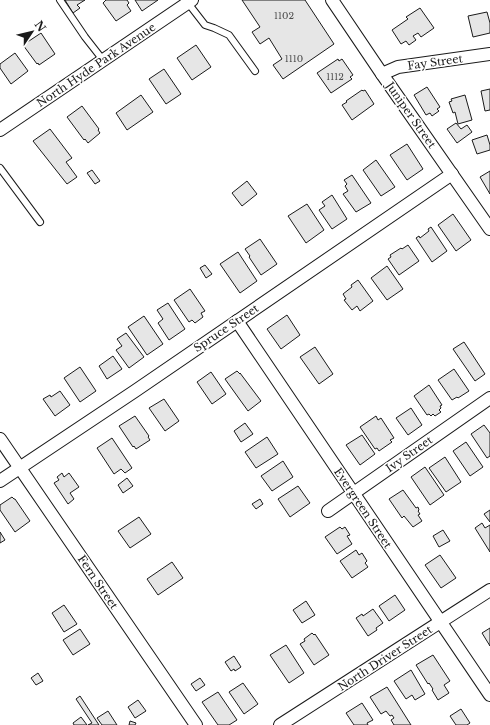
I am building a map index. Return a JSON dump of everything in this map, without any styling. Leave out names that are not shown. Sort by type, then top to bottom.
[{"type":"street","name":"Juniper Street","points":[[332,0],[490,230]]},
{"type":"street","name":"North Hyde Park Avenue","points":[[0,130],[190,1]]},
{"type":"street","name":"Fay Street","points":[[382,74],[398,67],[490,54]]},
{"type":"street","name":"Spruce Street","points":[[0,481],[452,174]]},
{"type":"street","name":"Evergreen Street","points":[[236,321],[490,695]]},
{"type":"street","name":"Ivy Street","points":[[328,511],[490,398]]},
{"type":"street","name":"Fern Street","points":[[0,438],[196,725]]},
{"type":"street","name":"North Driver Street","points":[[280,725],[490,590]]},
{"type":"lane","points":[[60,0],[85,37],[103,60]]},
{"type":"lane","points":[[190,1],[205,25],[230,35],[255,71]]},
{"type":"lane","points":[[0,168],[40,222]]},
{"type":"building","points":[[65,0],[85,0],[77,5],[80,8],[73,13]]},
{"type":"building","points":[[106,0],[127,0],[129,3],[127,5],[131,11],[116,21],[103,3]]},
{"type":"building","points":[[135,0],[158,0],[142,11]]},
{"type":"building","points":[[242,0],[305,0],[334,44],[283,79],[273,65],[282,59],[269,38],[260,44],[252,32],[260,27]]},
{"type":"building","points":[[420,8],[434,28],[421,37],[418,33],[413,36],[416,40],[409,45],[406,41],[401,44],[392,30],[408,19],[406,17]]},
{"type":"building","points":[[487,12],[490,23],[490,33],[473,37],[468,16]]},
{"type":"building","points":[[41,33],[55,54],[39,65],[23,45]]},
{"type":"building","points":[[196,45],[211,67],[192,80],[177,58]]},
{"type":"building","points":[[15,53],[28,71],[11,84],[0,68],[0,64]]},
{"type":"building","points":[[338,59],[339,61],[342,59],[353,75],[350,77],[352,79],[331,93],[317,73]]},
{"type":"building","points":[[164,69],[181,94],[166,104],[149,79]]},
{"type":"building","points":[[427,87],[440,107],[437,109],[439,111],[432,116],[430,113],[426,115],[414,95]]},
{"type":"building","points":[[490,89],[490,110],[485,111],[481,91]]},
{"type":"building","points":[[362,90],[365,90],[374,104],[352,120],[342,105]]},
{"type":"building","points":[[141,95],[153,112],[127,130],[116,113]]},
{"type":"building","points":[[465,95],[472,120],[458,124],[455,112],[453,113],[449,102],[452,101],[451,99]]},
{"type":"building","points":[[82,106],[99,129],[98,130],[100,133],[88,143],[85,139],[84,140],[67,117]]},
{"type":"building","points":[[456,123],[461,129],[467,125],[472,132],[457,143],[447,129]]},
{"type":"building","points":[[50,129],[72,158],[66,162],[77,177],[67,184],[33,141]]},
{"type":"building","points":[[487,135],[490,150],[477,154],[472,140]]},
{"type":"building","points":[[407,144],[423,169],[407,180],[390,155]]},
{"type":"building","points":[[376,160],[395,187],[381,196],[363,170]]},
{"type":"building","points":[[92,170],[100,181],[95,184],[87,173]]},
{"type":"building","points":[[490,171],[490,194],[480,177]]},
{"type":"building","points":[[352,175],[371,203],[356,212],[343,194],[348,191],[345,186],[347,184],[344,180]]},
{"type":"building","points":[[247,181],[257,194],[242,206],[232,193]]},
{"type":"building","points":[[332,195],[347,219],[332,229],[319,210],[325,206],[322,202]]},
{"type":"building","points":[[307,204],[324,230],[306,243],[288,216]]},
{"type":"building","points":[[453,214],[471,240],[456,251],[438,225]]},
{"type":"building","points":[[431,227],[447,251],[432,262],[416,238],[419,236],[420,238],[429,231],[428,229]]},
{"type":"building","points":[[260,239],[277,264],[261,275],[245,249]]},
{"type":"building","points":[[408,245],[419,261],[399,275],[388,259],[391,257],[390,255]]},
{"type":"building","points":[[238,252],[257,281],[240,293],[220,264]]},
{"type":"building","points":[[205,265],[212,274],[206,278],[200,268]]},
{"type":"building","points":[[387,266],[403,289],[387,300],[371,278]]},
{"type":"building","points":[[358,280],[373,301],[360,311],[357,306],[352,310],[344,300],[346,299],[343,294]]},
{"type":"building","points":[[190,289],[205,311],[201,313],[203,317],[195,323],[192,320],[189,322],[174,300]]},
{"type":"building","points":[[168,303],[185,329],[169,340],[158,323],[163,319],[157,310]]},
{"type":"building","points":[[287,315],[300,335],[281,349],[267,329]]},
{"type":"building","points":[[144,316],[163,344],[147,355],[128,327]]},
{"type":"building","points":[[126,333],[144,357],[129,368],[116,350],[122,346],[117,339]]},
{"type":"building","points":[[464,342],[485,374],[475,381],[453,349]]},
{"type":"building","points":[[315,347],[333,374],[319,384],[300,357]]},
{"type":"building","points":[[113,356],[122,369],[107,379],[99,366]]},
{"type":"building","points":[[80,367],[96,391],[80,402],[64,378]]},
{"type":"building","points":[[454,369],[469,391],[452,400],[438,380]]},
{"type":"building","points":[[237,371],[261,401],[248,411],[225,379]]},
{"type":"building","points":[[211,372],[226,394],[212,404],[197,382]]},
{"type":"building","points":[[429,385],[442,405],[440,406],[441,408],[439,410],[441,412],[435,416],[433,414],[431,416],[429,414],[427,415],[414,396]]},
{"type":"building","points":[[60,391],[70,405],[55,416],[43,399],[50,395],[51,397]]},
{"type":"building","points":[[164,399],[179,421],[165,431],[149,408]]},
{"type":"building","points":[[411,408],[422,425],[408,435],[396,418]]},
{"type":"building","points":[[135,416],[149,436],[148,437],[150,440],[136,449],[134,446],[133,447],[119,426]]},
{"type":"building","points":[[376,416],[378,420],[381,418],[394,438],[390,440],[392,442],[379,451],[377,448],[375,449],[360,427]]},
{"type":"building","points":[[245,423],[253,434],[241,442],[234,431]]},
{"type":"building","points":[[484,425],[490,433],[490,456],[487,458],[471,434]]},
{"type":"building","points":[[362,435],[375,454],[360,465],[346,445]]},
{"type":"building","points":[[267,437],[278,454],[256,468],[245,452]]},
{"type":"building","points":[[112,438],[132,468],[125,473],[121,469],[114,474],[97,448]]},
{"type":"building","points":[[466,442],[483,467],[470,476],[453,451]]},
{"type":"building","points":[[445,457],[461,482],[446,492],[429,468]]},
{"type":"building","points":[[283,461],[293,477],[272,491],[261,476]]},
{"type":"building","points":[[425,467],[444,495],[430,505],[411,477]]},
{"type":"building","points":[[62,473],[64,477],[69,473],[79,487],[70,493],[74,499],[68,504],[54,483],[59,480],[57,477]]},
{"type":"building","points":[[127,478],[133,486],[123,493],[118,485]]},
{"type":"building","points":[[298,486],[310,503],[290,517],[278,499]]},
{"type":"building","points":[[403,490],[416,508],[418,507],[420,514],[418,515],[422,521],[413,527],[404,516],[402,518],[389,499]]},
{"type":"building","points":[[12,497],[30,521],[15,532],[0,510],[0,505]]},
{"type":"building","points":[[260,499],[263,504],[256,509],[252,504]]},
{"type":"building","points":[[490,510],[490,522],[484,514]]},
{"type":"building","points":[[139,517],[151,534],[130,548],[118,531]]},
{"type":"building","points":[[482,523],[485,528],[490,525],[490,552],[475,528]]},
{"type":"building","points":[[340,527],[342,529],[345,527],[350,535],[347,536],[352,544],[337,554],[325,537]]},
{"type":"building","points":[[443,530],[450,541],[439,547],[433,536]]},
{"type":"building","points":[[0,532],[5,540],[0,543]]},
{"type":"building","points":[[356,550],[359,555],[362,553],[367,561],[365,563],[368,567],[352,578],[340,561]]},
{"type":"building","points":[[440,555],[456,578],[441,588],[425,565]]},
{"type":"building","points":[[172,562],[183,578],[158,595],[147,579]]},
{"type":"building","points":[[395,595],[405,610],[389,621],[379,606]]},
{"type":"building","points":[[306,601],[315,615],[302,623],[293,610]]},
{"type":"building","points":[[64,605],[77,624],[64,632],[52,613]]},
{"type":"building","points":[[373,609],[383,623],[376,628],[377,630],[368,636],[356,618],[362,614],[363,616]]},
{"type":"building","points":[[490,628],[490,646],[482,633]]},
{"type":"building","points":[[80,629],[90,644],[73,655],[63,640]]},
{"type":"building","points":[[312,633],[314,635],[315,634],[329,655],[314,665],[300,644]]},
{"type":"building","points":[[286,645],[304,673],[289,683],[270,655]]},
{"type":"building","points":[[433,655],[450,681],[444,685],[449,693],[438,700],[432,690],[433,689],[416,665]]},
{"type":"building","points":[[234,656],[241,667],[235,671],[234,669],[231,671],[225,662]]},
{"type":"building","points":[[411,670],[425,694],[415,700],[412,695],[406,699],[394,681]]},
{"type":"building","points":[[38,673],[43,681],[36,685],[31,678]]},
{"type":"building","points":[[200,678],[205,685],[196,691],[191,684]]},
{"type":"building","points":[[243,683],[258,704],[244,714],[229,692]]},
{"type":"building","points":[[387,687],[411,725],[394,725],[391,720],[394,718],[392,715],[390,716],[386,711],[381,714],[370,697]]},
{"type":"building","points":[[218,692],[237,720],[229,725],[218,725],[202,702]]},
{"type":"building","points":[[80,696],[99,725],[88,725],[92,723],[76,699]]},
{"type":"building","points":[[138,700],[146,711],[135,718],[128,707]]},
{"type":"building","points":[[362,703],[373,720],[367,723],[368,725],[354,725],[346,713]]},
{"type":"building","points":[[461,709],[470,723],[467,725],[456,725],[450,716]]},
{"type":"building","points":[[108,711],[117,725],[102,725],[97,718]]},
{"type":"building","points":[[81,717],[87,725],[74,725],[73,723]]},
{"type":"building","points":[[130,721],[136,723],[135,725],[129,725]]}]
